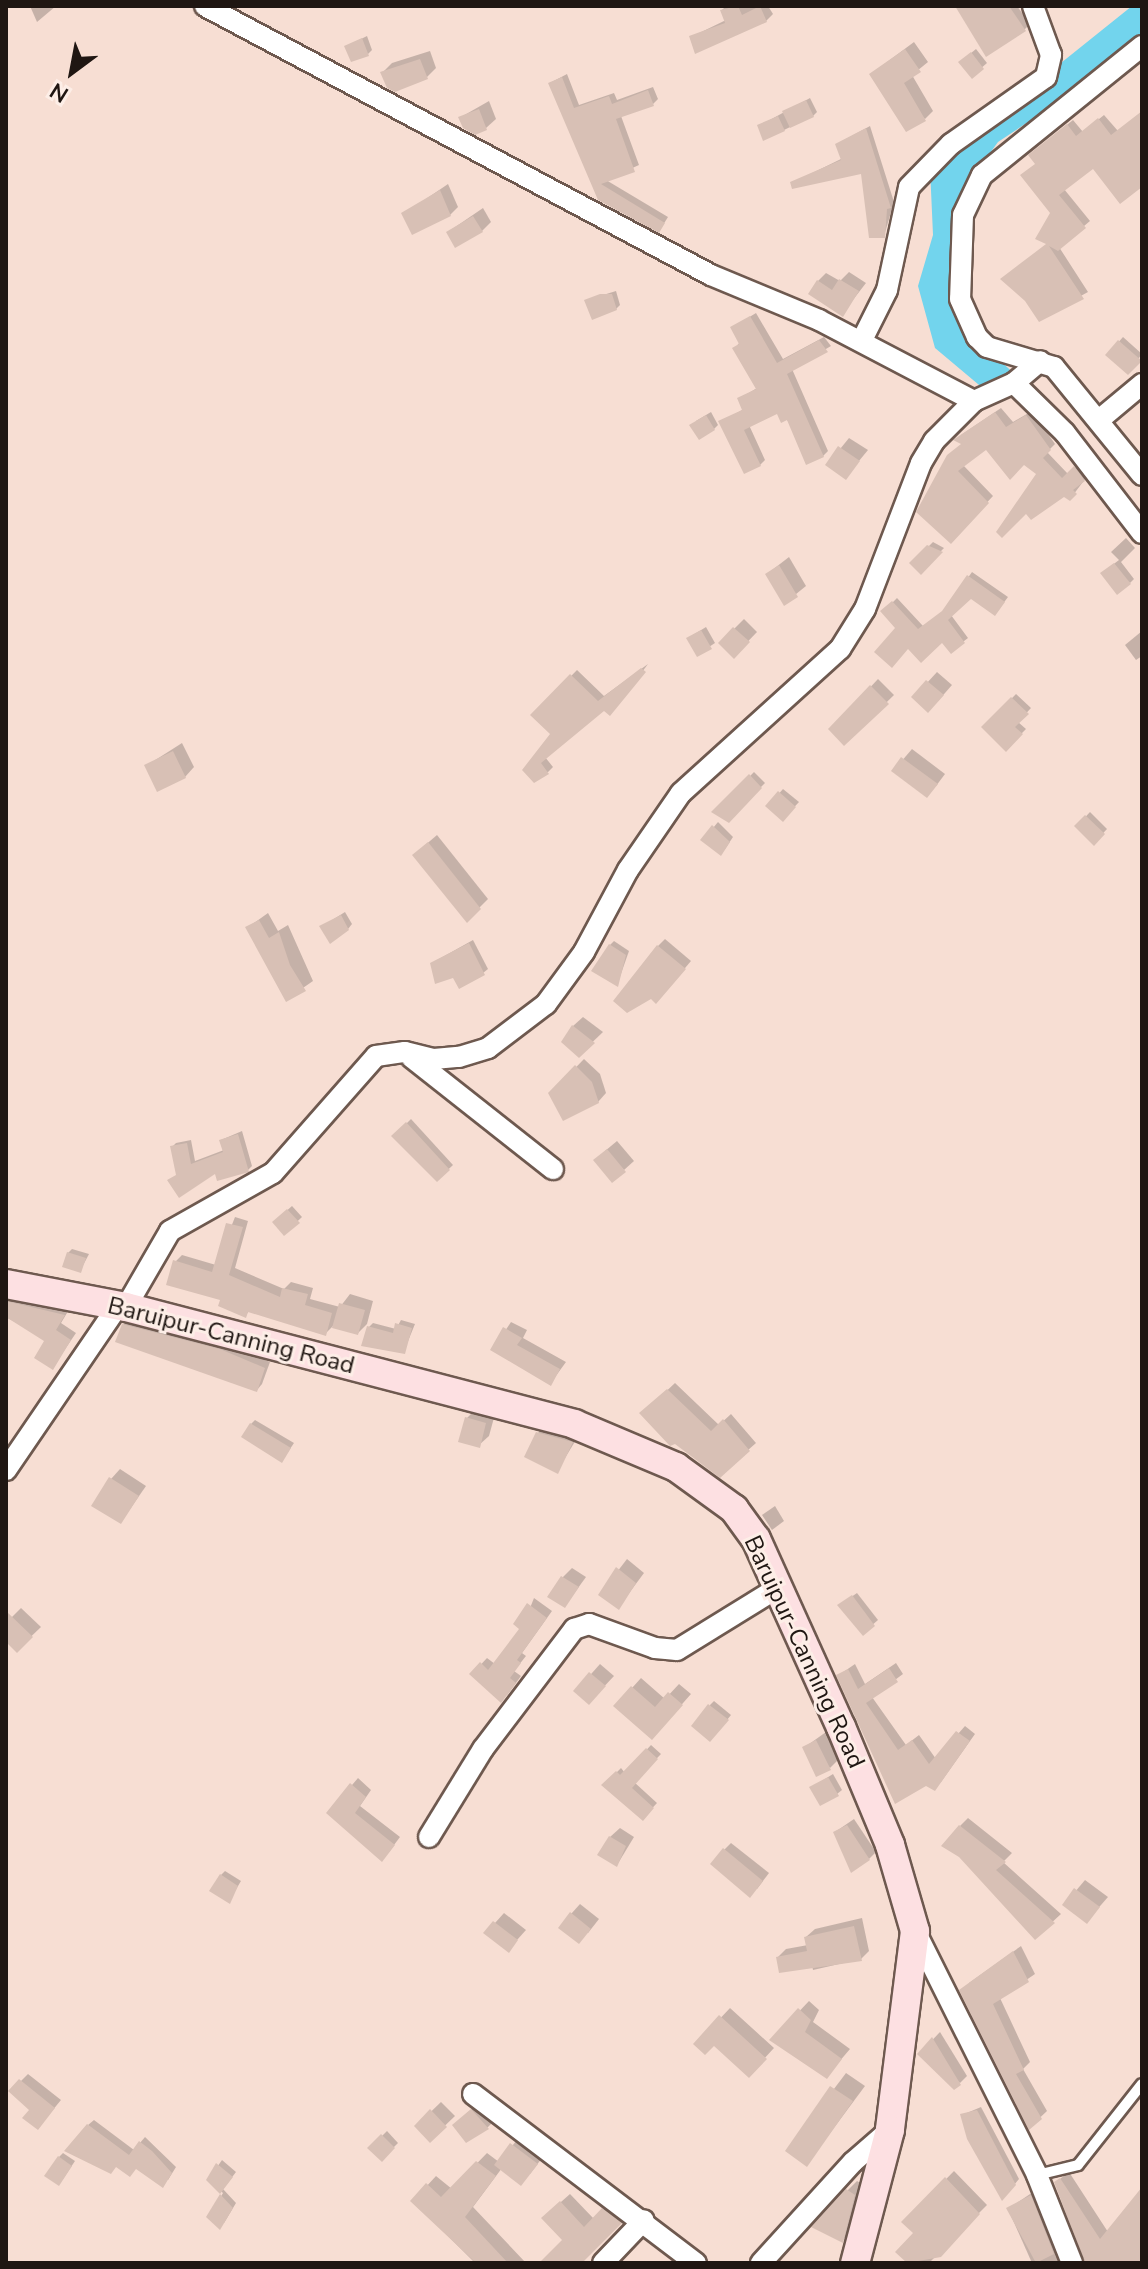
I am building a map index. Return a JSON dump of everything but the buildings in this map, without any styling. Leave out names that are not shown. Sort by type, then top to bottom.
[{"type":"main road","name":"Baruipur-Canning Road","points":[[6,1284],[122,1306],[559,1420],[634,1445],[707,1486],[734,1509],[756,1539],[779,1587],[890,1845],[915,1931],[890,2130],[855,2263]]},
{"type":"street","points":[[205,6],[711,275],[862,340],[974,401]]},
{"type":"street","points":[[862,340],[887,290],[909,187],[951,144],[1046,77],[1051,55],[1033,6]]},
{"type":"street","points":[[1142,46],[995,161],[967,200],[960,299],[968,321],[987,347],[1040,361],[1061,374],[1142,475]]},
{"type":"street","points":[[6,1470],[122,1306],[170,1231],[273,1173],[364,1065],[376,1056],[405,1052],[434,1059],[488,1048],[546,1004],[584,952],[628,870],[681,793],[840,649],[865,609],[921,463],[934,441],[974,401],[1014,383],[1040,361]]},
{"type":"street","points":[[1014,383],[1065,433],[1142,533]]},
{"type":"street","points":[[1099,420],[1142,384]]},
{"type":"street","points":[[405,1052],[553,1169]]},
{"type":"street","points":[[429,1837],[483,1749],[574,1629],[589,1624],[655,1648],[677,1650],[779,1587]]},
{"type":"street","points":[[915,1931],[1037,2175],[1072,2263]]},
{"type":"street","points":[[473,2094],[644,2220],[696,2263]]},
{"type":"street","points":[[761,2263],[853,2162],[890,2130]]},
{"type":"street","points":[[603,2263],[644,2220]]},
{"type":"lane","points":[[1037,2175],[1078,2165],[1142,2084]]},
{"type":"water","points":[[1132,6],[1142,6],[1142,33],[1112,66],[998,142],[966,186],[966,329],[1021,380],[985,390],[935,348],[918,286],[933,235],[930,168]]}]
